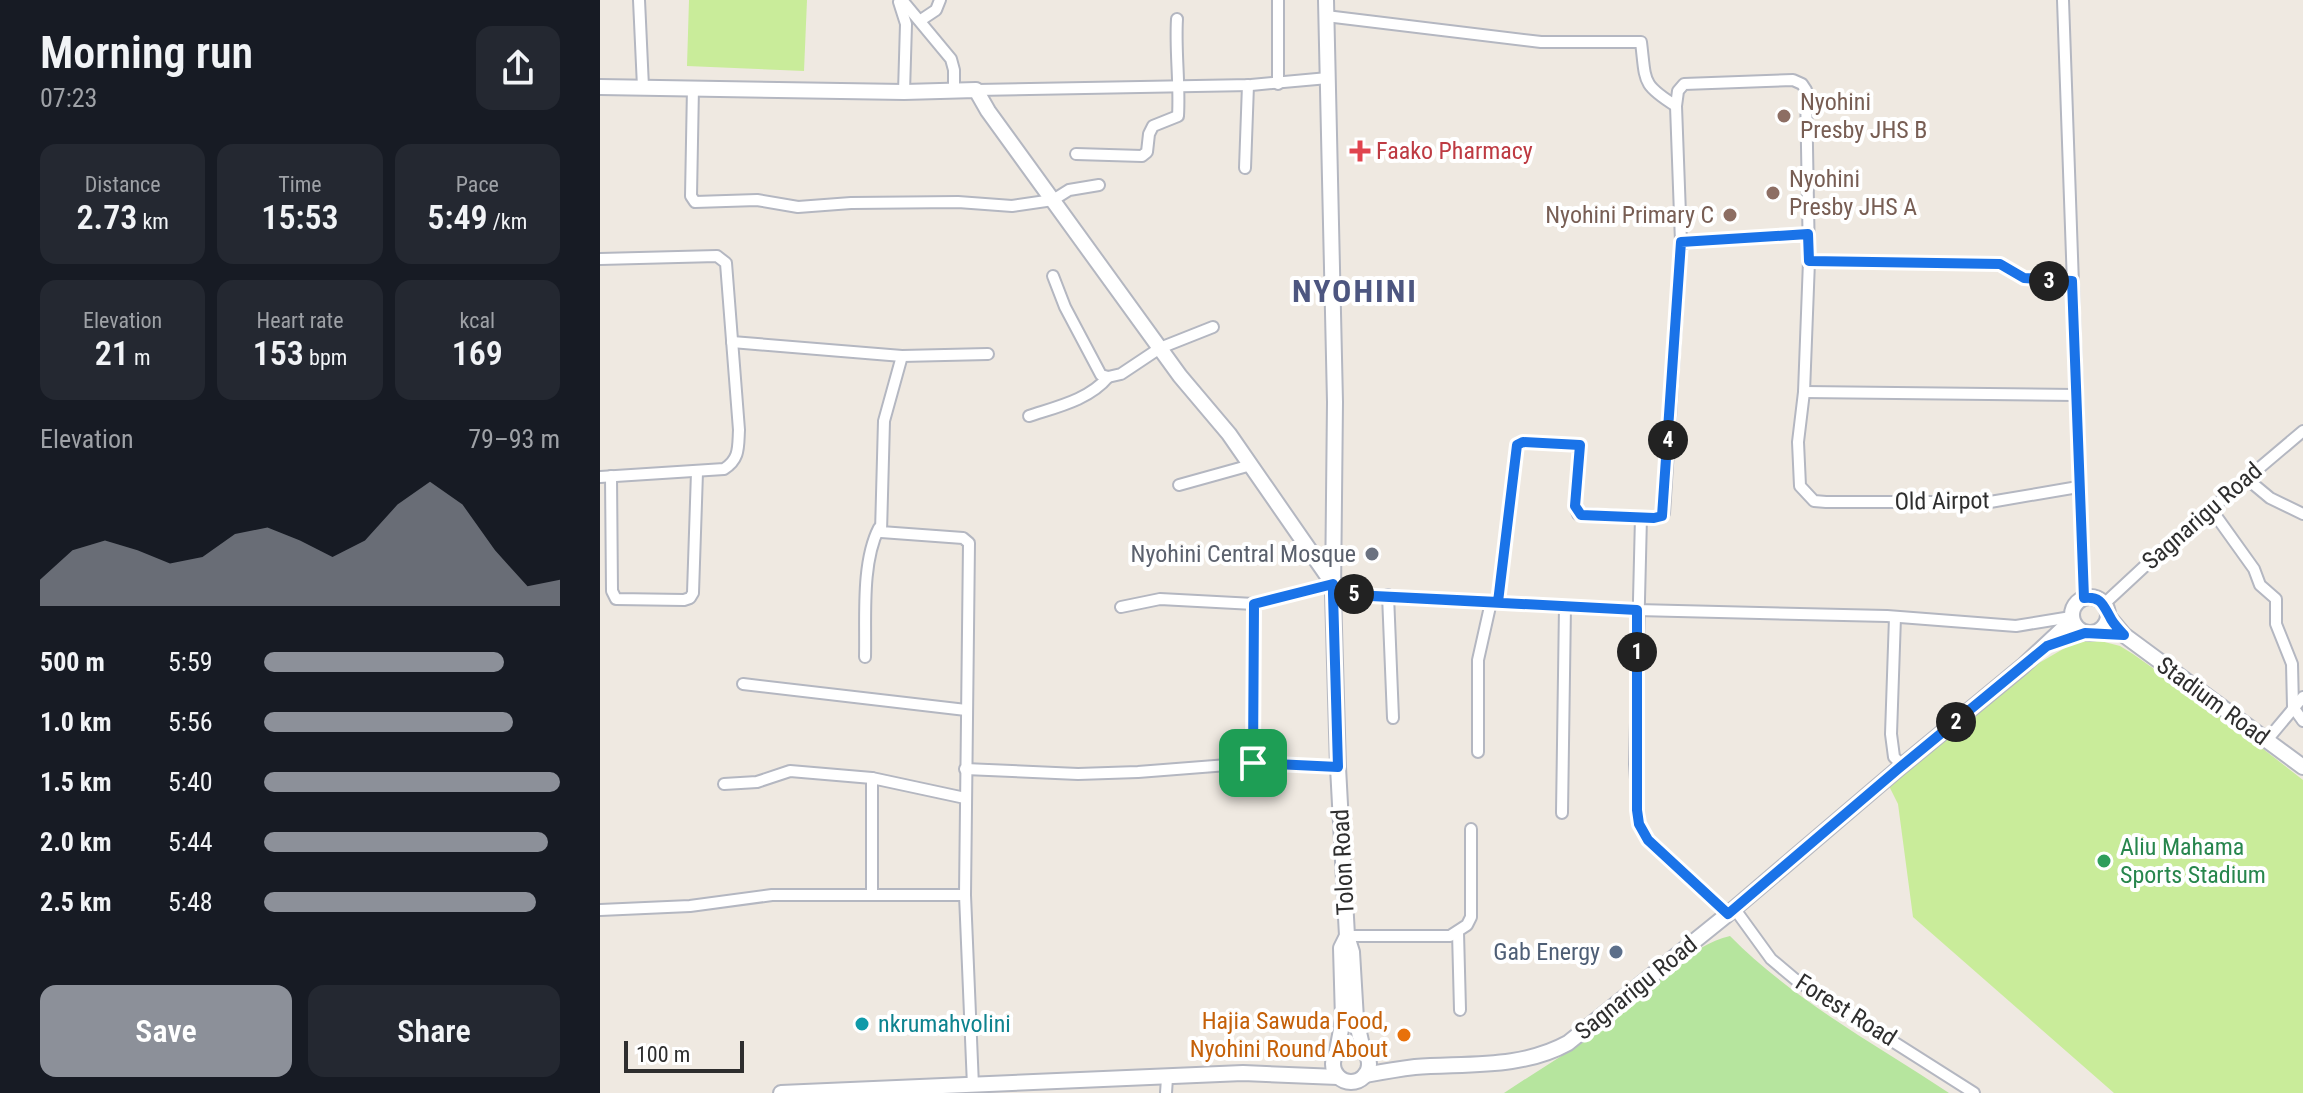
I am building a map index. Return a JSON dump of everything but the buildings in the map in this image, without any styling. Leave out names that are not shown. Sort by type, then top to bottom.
[{"type":"main road","name":"Tolon Road","points":[[1326,0],[1336,452],[1333,589],[1347,936]]},
{"type":"main road","points":[[600,87],[771,91],[976,90],[1180,376],[1229,434],[1333,589]]},
{"type":"main road","points":[[2093,597],[2106,610],[2105,625],[2091,632],[2078,629],[2072,619],[2073,607],[2084,598],[2093,597]]},
{"type":"main road","name":"Stadium Road","points":[[2106,610],[2124,635],[2303,767]]},
{"type":"main road","name":"Sagnarigu Road","points":[[1361,1083],[1411,1067],[1522,1061],[1552,1052],[1568,1043],[2047,646],[2072,619]]},
{"type":"main road","name":"Stadium Road","points":[[2091,632],[2124,635]]},
{"type":"main road","name":"Sagnarigu Road","points":[[2047,646],[2091,632]]},
{"type":"main road","points":[[781,1093],[973,1086],[1166,1085],[1243,1073],[1291,1074],[1361,1083],[1369,1065],[1356,1019],[1352,952],[1347,936]]},
{"type":"main road","points":[[1343,1083],[1333,1067],[1343,1019],[1341,948],[1347,936]]},
{"type":"main road","points":[[1291,1074],[1336,1054],[1348,1045],[1365,1052]]},
{"type":"main road","name":"Sagnarigu Road","points":[[1365,1052],[1411,1067]]},
{"type":"street","points":[[639,0],[643,87]]},
{"type":"street","points":[[900,0],[921,20],[951,59],[954,90]]},
{"type":"street","points":[[900,0],[906,24],[904,92]]},
{"type":"street","points":[[921,20],[936,10],[940,0]]},
{"type":"street","points":[[1278,0],[1278,84]]},
{"type":"street","points":[[2063,0],[2084,598]]},
{"type":"street","points":[[1326,16],[1541,42],[1641,42],[1646,84],[1676,106]]},
{"type":"street","points":[[1076,154],[1142,156],[1147,152],[1153,126],[1178,116],[1177,19]]},
{"type":"street","points":[[976,90],[1278,84],[1328,78]]},
{"type":"street","points":[[1478,752],[1478,660],[1495,602],[1517,445],[1523,442],[1580,445],[1575,506],[1578,514],[1660,517],[1664,513],[1681,242],[1676,106],[1678,91],[1684,84],[1793,80],[1806,90],[1809,261],[1804,392],[2075,395]]},
{"type":"street","points":[[1245,168],[1248,85]]},
{"type":"street","points":[[693,87],[691,196],[695,202],[757,200],[798,207],[958,202],[1012,206],[1053,200],[1069,190],[1099,185]]},
{"type":"street","points":[[1681,242],[1808,234]]},
{"type":"street","points":[[600,259],[723,258],[726,263],[739,430],[738,455],[734,463],[724,469],[606,477],[612,591],[616,599],[690,598],[693,593],[697,472]]},
{"type":"street","points":[[1809,261],[2000,264],[2024,278],[2072,281]]},
{"type":"street","points":[[1053,276],[1065,307],[1101,375],[1121,374],[1160,348],[1213,327]]},
{"type":"street","points":[[732,342],[902,356],[988,354]]},
{"type":"street","points":[[865,657],[866,591],[874,538],[879,528],[884,421],[902,356]]},
{"type":"street","points":[[1029,416],[1066,405],[1100,386],[1108,377]]},
{"type":"street","name":"Old Airpot","points":[[1804,392],[1798,442],[1800,486],[1814,501],[1990,502],[2078,487]]},
{"type":"street","name":"Sagnarigu Road","points":[[2106,610],[2211,509],[2303,431]]},
{"type":"street","points":[[1179,485],[1251,465]]},
{"type":"street","points":[[2246,478],[2270,498],[2303,514]]},
{"type":"street","points":[[2211,509],[2254,569],[2260,585],[2276,599],[2276,624],[2292,664],[2293,707],[2303,721]]},
{"type":"street","name":"Forest Road","points":[[1641,517],[1635,764],[1639,824],[1648,840],[1731,911],[1771,959],[1796,980],[1974,1093]]},
{"type":"street","points":[[879,528],[884,533],[968,540],[965,895],[973,1086]]},
{"type":"street","points":[[1121,607],[1160,599],[1254,604],[1333,589],[1637,610],[1895,617],[2016,626],[2072,619]]},
{"type":"street","points":[[1388,595],[1393,718]]},
{"type":"street","points":[[1253,763],[1254,604]]},
{"type":"street","points":[[1562,813],[1565,606]]},
{"type":"street","points":[[1895,617],[1891,734],[1894,757],[1902,765]]},
{"type":"street","points":[[743,684],[966,710]]},
{"type":"street","points":[[2267,740],[2303,697]]},
{"type":"street","points":[[965,769],[1108,773],[1253,763],[1338,767]]},
{"type":"street","points":[[724,784],[757,782],[790,771],[872,778],[965,798]]},
{"type":"street","points":[[872,778],[872,895]]},
{"type":"street","points":[[1347,936],[1450,936],[1467,925],[1471,917],[1471,829]]},
{"type":"street","points":[[600,910],[690,906],[772,895],[965,895]]},
{"type":"street","points":[[1458,932],[1460,1010]]},
{"type":"green space","points":[[689,0],[807,0],[804,71],[687,66]]},
{"type":"green space","name":"Aliu Mahama Sports Stadium","points":[[2093,639],[2120,646],[2133,654],[2303,780],[2303,1093],[2114,1093],[1913,917],[1898,804],[1889,786],[2039,663],[2070,645]]},
{"type":"green space","points":[[1730,936],[1807,1001],[1949,1093],[1504,1093],[1612,1022],[1683,960],[1699,949]]},
{"type":"place","name":"Nyohini Presby JHS B","points":[[1784,116]]},
{"type":"place","name":"Faako Pharmacy","points":[[1360,151]]},
{"type":"place","name":"Nyohini Presby JHS A","points":[[1773,193]]},
{"type":"place","name":"Nyohini Primary C","points":[[1730,215]]},
{"type":"place","name":"Nyohini Central Mosque","points":[[1372,554]]},
{"type":"place","name":"Aliu Mahama Sports Stadium","points":[[2104,861]]},
{"type":"place","name":"Gab Energy","points":[[1616,952]]},
{"type":"place","name":"nkrumahvolini","points":[[862,1024]]},
{"type":"place","name":"Hajia Sawuda Food, Nyohini Round About","points":[[1404,1035]]},
{"type":"district","name":"NYOHINI","points":[[1355,291]]},
{"type":"route","points":[[1253,763],[1254,604],[1333,584],[1333,594],[1637,610],[1635,764],[1639,824],[1648,840],[1728,914],[2047,646],[2085,633],[2124,635],[2108,616],[2101,601],[2093,597],[2084,598],[2072,281],[2024,278],[2000,264],[1809,261],[1808,234],[1681,242],[1662,516],[1578,514],[1575,506],[1580,445],[1523,442],[1517,445],[1498,602],[1333,594],[1338,767],[1253,763]]}]
